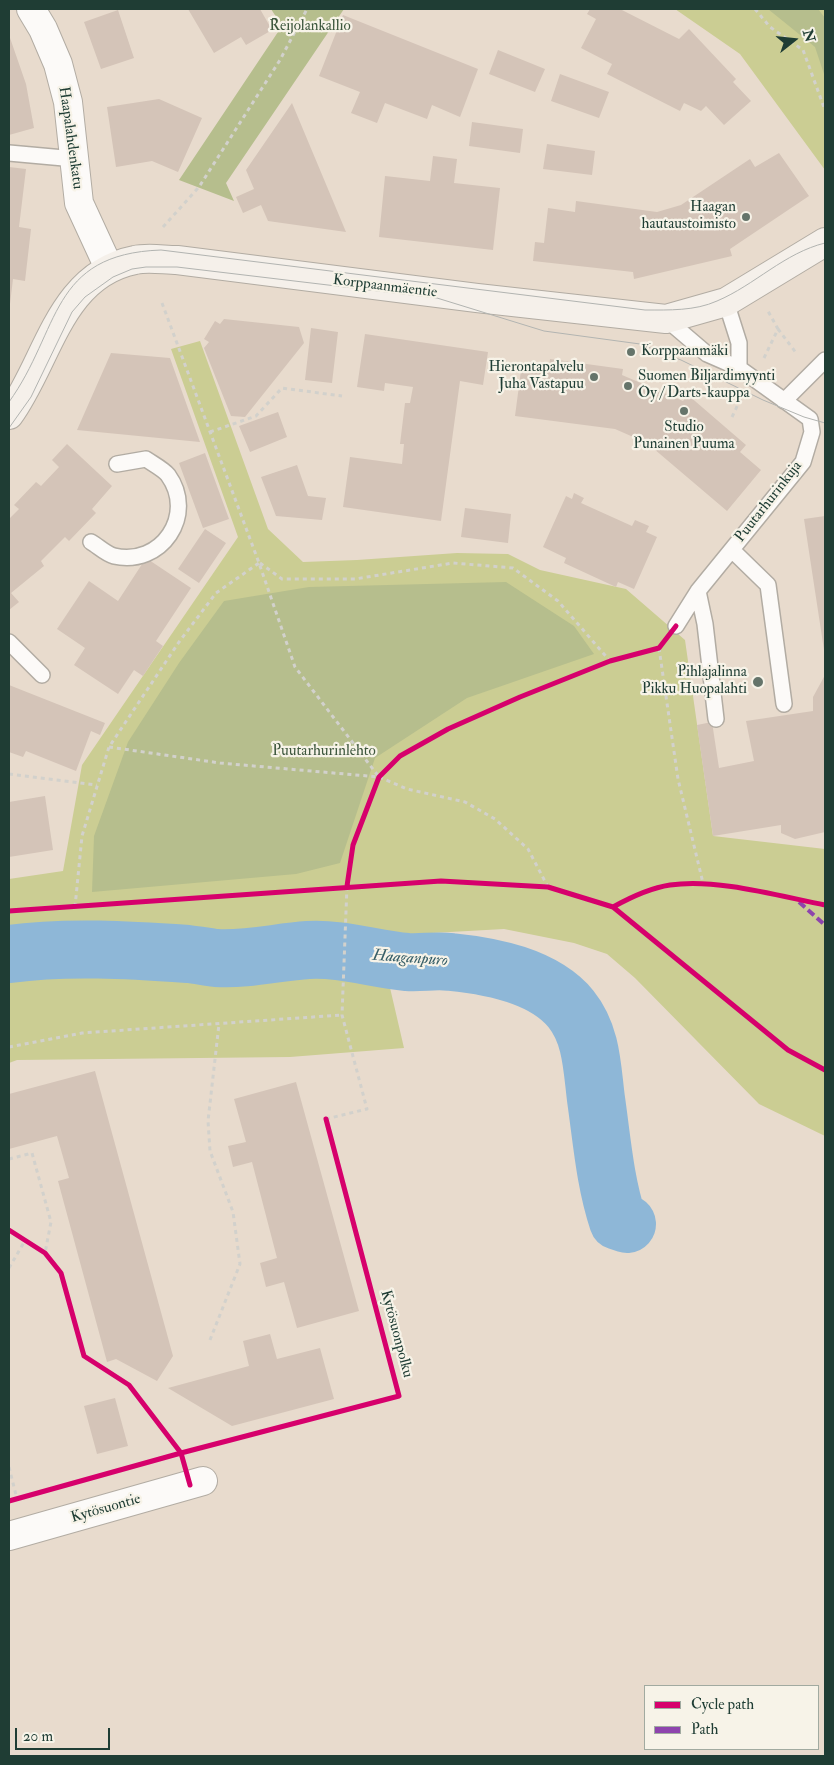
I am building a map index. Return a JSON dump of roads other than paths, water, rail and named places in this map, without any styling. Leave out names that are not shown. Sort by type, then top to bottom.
[{"type":"street","name":"Haapalahdenkatu","points":[[31,9],[43,29],[58,64],[68,102],[79,204],[108,268]]},
{"type":"street","name":"Korppaanmäentie","points":[[9,415],[24,393],[65,309],[90,280],[108,268],[135,260],[177,260],[666,319],[726,302],[825,242]]},
{"type":"street","name":"Kytösuontie","points":[[9,1536],[203,1481]]},
{"type":"lane","points":[[9,153],[75,159]]},
{"type":"lane","points":[[726,302],[739,343],[739,368]]},
{"type":"lane","name":"Puutarhurinkuja","points":[[666,319],[707,354],[739,368],[810,419],[812,432],[803,462],[698,591],[676,626]]},
{"type":"lane","points":[[784,401],[825,360]]},
{"type":"lane","points":[[91,542],[112,556],[138,557],[162,546],[176,524],[178,498],[168,474],[146,459],[117,464]]},
{"type":"lane","points":[[732,550],[768,585],[784,704]]},
{"type":"lane","points":[[698,591],[705,624],[716,720]]},
{"type":"lane","points":[[9,642],[42,675]]},
{"type":"waterway","name":"Haaganpuro","points":[[9,954],[53,950],[98,949],[228,958],[320,950],[407,962],[440,961],[483,966],[532,981],[560,998],[571,1009],[583,1030],[590,1052],[602,1146],[610,1191],[618,1221],[627,1224]]},
{"type":"tram line","points":[[9,402],[26,375],[62,300],[77,281],[97,265],[124,255],[161,250],[645,310],[663,310],[700,307],[717,301],[744,287],[796,254],[825,243]]},
{"type":"tram line","points":[[9,428],[31,397],[72,312],[85,297],[113,277],[132,269],[146,267],[177,267],[437,298],[544,331],[640,344],[681,360],[763,400],[804,417],[825,423]]},
{"type":"place","name":"Haagan hautaustoimisto","points":[[746,217]]},
{"type":"place","name":"Korppaanmäki","points":[[631,352]]},
{"type":"place","name":"Hierontapalvelu Juha Vastapuu","points":[[594,377]]},
{"type":"place","name":"Suomen Biljardimyynti Oy / Darts-kauppa","points":[[628,386]]},
{"type":"place","name":"Studio Punainen Puuma","points":[[684,411]]},
{"type":"place","name":"Pihlajalinna Pikku Huopalahti","points":[[758,682]]},
{"type":"park label","name":"Reijolankallio","points":[[310,27]]},
{"type":"park label","name":"Puutarhurinlehto","points":[[324,752]]}]
